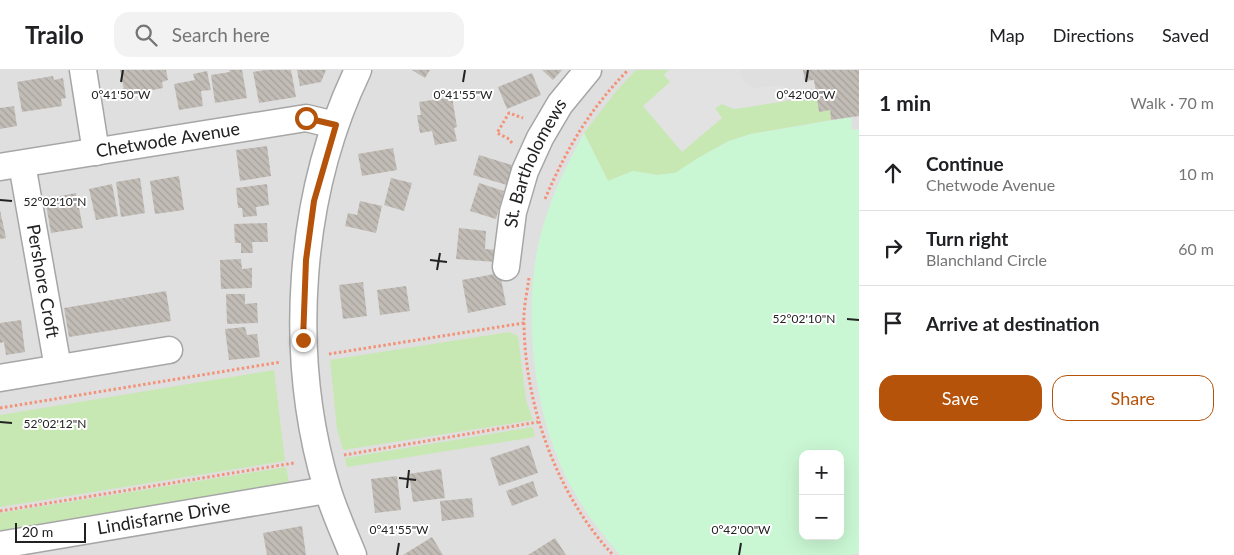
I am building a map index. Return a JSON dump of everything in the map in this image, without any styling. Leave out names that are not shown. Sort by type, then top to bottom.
[{"type":"street","points":[[82,70],[96,152]]},
{"type":"street","points":[[353,555],[327,490],[312,417],[304,358],[303,313],[307,252],[314,201],[336,125],[358,70]]},
{"type":"street","name":"St. Bartholomews","points":[[518,271],[513,212],[525,171],[540,138],[560,104],[588,70]]},
{"type":"street","name":"Chetwode Avenue","points":[[11,166],[306,118],[336,125]]},
{"type":"street","name":"Pershore Croft","points":[[11,166],[58,368]]},
{"type":"street","points":[[0,378],[169,350]]},
{"type":"street","name":"Lindisfarne Drive","points":[[0,544],[327,490]]},
{"type":"path","points":[[545,199],[562,160],[583,124],[607,92],[628,70]]},
{"type":"path","points":[[518,271],[528,370],[538,422],[552,460],[567,490],[584,519],[613,555]]},
{"type":"path","points":[[0,408],[524,323]]},
{"type":"path","points":[[339,455],[538,422]]},
{"type":"path","points":[[0,511],[294,464]]},
{"type":"shaded area","points":[[0,70],[859,70],[859,555],[0,555]]},
{"type":"shaded area","points":[[669,70],[685,70],[686,72],[688,70],[741,70],[740,75],[743,81],[755,88],[784,85],[786,101],[734,109],[722,104],[715,108],[722,118],[682,152],[643,106],[670,82],[664,75]]},
{"type":"green space","points":[[636,70],[669,70],[664,75],[722,119],[715,108],[722,104],[734,109],[817,96],[819,112],[830,110],[831,120],[751,134],[729,141],[676,173],[657,175],[633,171],[608,181],[584,133],[618,89]]},
{"type":"green space","points":[[851,117],[852,130],[859,129],[859,553],[850,555],[620,555],[592,520],[576,496],[557,456],[548,429],[540,401],[535,370],[532,339],[533,277],[545,220],[557,187],[584,133],[608,181],[633,171],[657,175],[675,173],[729,141],[751,134]]},
{"type":"green space","points":[[509,332],[518,336],[526,400],[533,420],[343,450],[337,429],[330,360]]},
{"type":"green space","points":[[274,370],[285,461],[0,507],[0,415]]},
{"type":"green space","points":[[533,427],[535,437],[347,467],[345,458]]},
{"type":"green space","points":[[286,467],[290,486],[0,534],[0,513]]},
{"type":"building","points":[[120,70],[166,70],[168,80],[162,82],[163,88],[125,95]]},
{"type":"building","points":[[229,70],[242,70],[247,98],[215,103],[211,75],[230,72]]},
{"type":"building","points":[[291,70],[296,97],[259,103],[253,72]]},
{"type":"building","points":[[297,70],[326,70],[321,82],[300,86]]},
{"type":"building","points":[[412,70],[430,70],[425,78]]},
{"type":"building","points":[[542,70],[562,70],[553,80]]},
{"type":"building","points":[[803,70],[859,70],[859,116],[831,120],[830,110],[819,112],[814,80],[805,81]]},
{"type":"building","points":[[207,71],[211,90],[201,91],[203,106],[179,110],[174,84],[195,80],[193,74]]},
{"type":"building","points":[[532,73],[541,95],[507,109],[498,87]]},
{"type":"building","points":[[53,76],[54,80],[63,78],[66,98],[61,99],[62,106],[22,112],[17,82]]},
{"type":"building","points":[[452,97],[457,127],[454,128],[457,141],[435,145],[432,131],[420,133],[417,115],[421,115],[419,102]]},
{"type":"building","points":[[14,106],[17,126],[0,129],[0,108]]},
{"type":"building","points":[[267,146],[271,176],[240,181],[236,150]]},
{"type":"building","points":[[393,148],[397,170],[362,176],[358,154]]},
{"type":"building","points":[[479,155],[512,165],[507,185],[473,175]]},
{"type":"building","points":[[179,176],[184,210],[155,214],[150,181]]},
{"type":"building","points":[[140,178],[145,213],[121,217],[116,182]]},
{"type":"building","points":[[391,178],[412,183],[404,211],[384,205]]},
{"type":"building","points":[[479,183],[504,191],[496,219],[470,211]]},
{"type":"building","points":[[112,184],[118,216],[96,220],[89,189]]},
{"type":"building","points":[[267,184],[269,205],[256,207],[257,216],[243,217],[242,208],[238,208],[236,188]]},
{"type":"building","points":[[76,193],[83,228],[51,233],[45,199]]},
{"type":"building","points":[[360,201],[382,206],[376,233],[345,226],[348,213],[357,215]]},
{"type":"building","points":[[0,210],[6,238],[0,239]]},
{"type":"building","points":[[267,223],[268,242],[252,242],[253,253],[241,253],[241,243],[235,243],[234,224]]},
{"type":"building","points":[[459,228],[486,231],[485,249],[496,250],[495,262],[456,259]]},
{"type":"building","points":[[241,259],[242,269],[252,268],[252,288],[221,289],[220,260]]},
{"type":"building","points":[[500,273],[506,305],[468,313],[462,280]]},
{"type":"building","points":[[363,282],[367,316],[343,319],[339,285]]},
{"type":"building","points":[[406,286],[410,311],[380,315],[377,290]]},
{"type":"building","points":[[166,291],[171,321],[69,337],[64,308]]},
{"type":"building","points":[[226,294],[245,294],[245,304],[257,303],[258,323],[227,324]]},
{"type":"building","points":[[21,320],[25,352],[6,355],[4,342],[0,343],[0,323]]},
{"type":"building","points":[[245,327],[247,335],[257,334],[260,357],[229,360],[225,329]]},
{"type":"building","points":[[529,445],[538,473],[499,486],[490,458]]},
{"type":"building","points":[[441,469],[445,498],[413,502],[409,474]]},
{"type":"building","points":[[397,476],[401,510],[375,513],[371,479]]},
{"type":"building","points":[[533,481],[538,496],[512,506],[506,491]]},
{"type":"building","points":[[472,498],[474,517],[442,521],[440,501]]},
{"type":"building","points":[[302,526],[306,555],[267,555],[263,533]]},
{"type":"building","points":[[432,537],[443,555],[403,555]]},
{"type":"building","points":[[555,538],[566,555],[528,555]]},
{"type":"route","points":[[303,340],[306,260],[314,201],[336,125],[306,118]]}]
